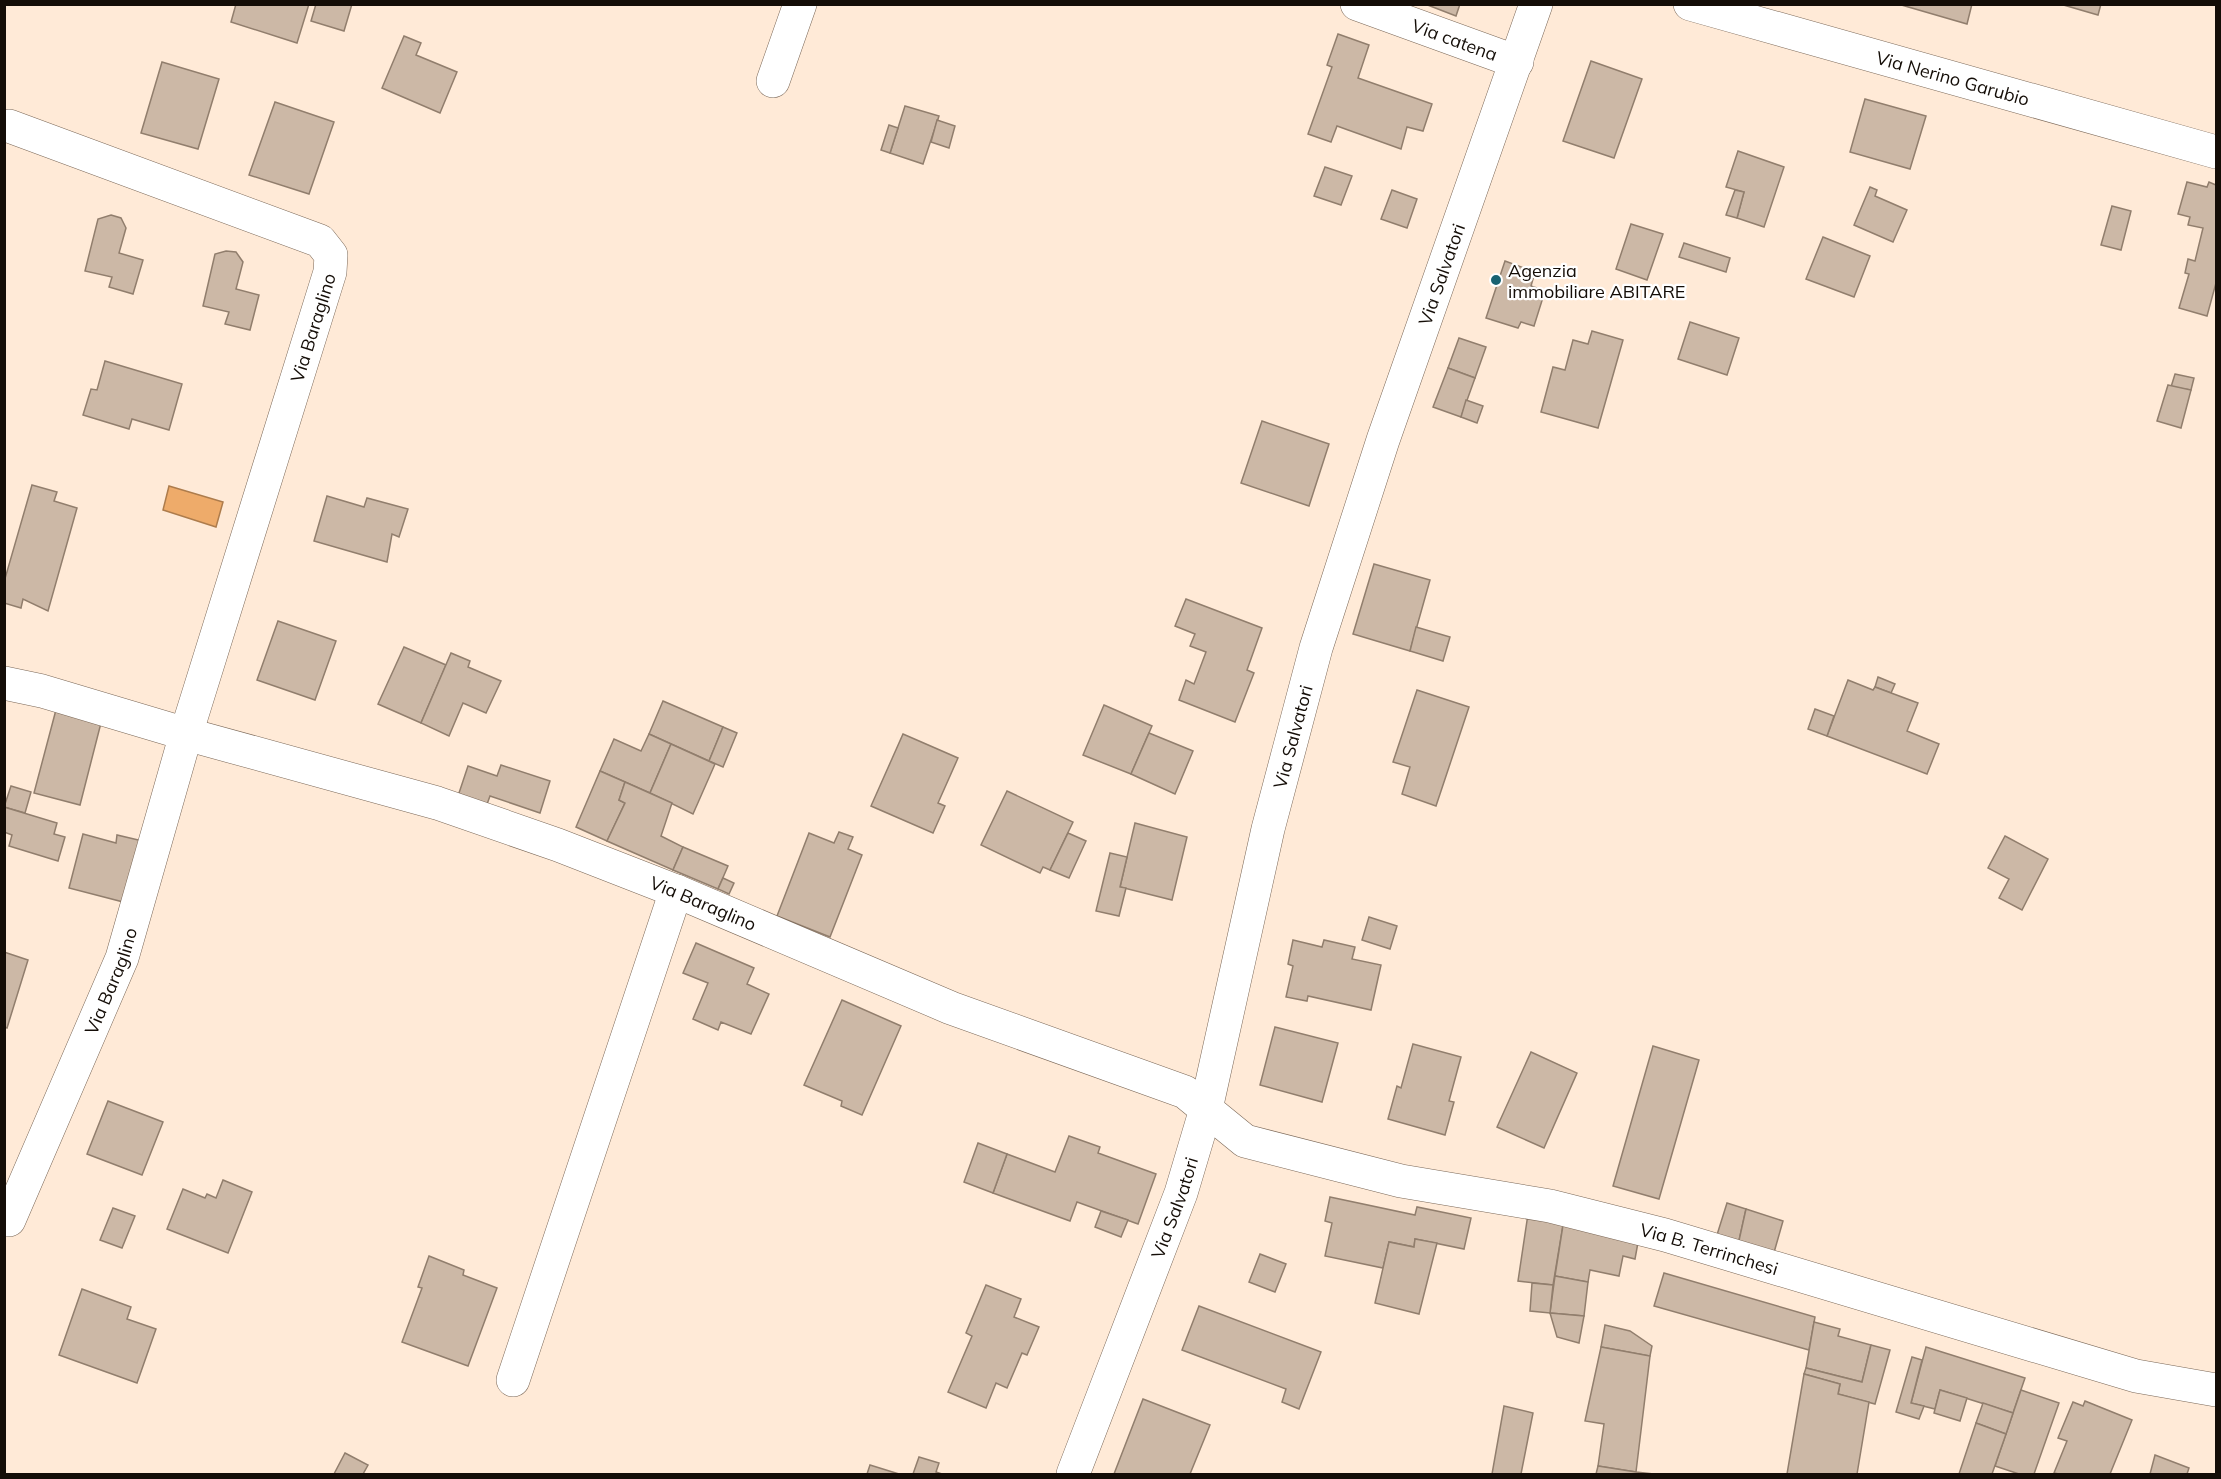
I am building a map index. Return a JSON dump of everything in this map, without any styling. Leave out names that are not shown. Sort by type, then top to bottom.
[{"type":"street","points":[[773,81],[800,4]]},
{"type":"street","name":"Via catena","points":[[1357,4],[1517,62]]},
{"type":"street","name":"Via Salvatori","points":[[1073,1474],[1181,1193],[1206,1109],[1268,829],[1316,648],[1383,440],[1536,4]]},
{"type":"street","name":"Via Nerino Garubio","points":[[1690,4],[2217,152]]},
{"type":"street","name":"Via Baraglino","points":[[9,126],[320,241],[331,255],[330,272],[186,734],[122,958],[9,1220]]},
{"type":"street","name":"Via Baraglino","points":[[4,683],[42,691],[186,734],[437,803],[558,845],[676,891],[951,1008],[1185,1092],[1206,1109]]},
{"type":"street","points":[[513,1380],[676,891]]},
{"type":"street","name":"Via B. Terrinchesi","points":[[1206,1109],[1245,1141],[1401,1180],[1550,1206],[1653,1232],[2136,1376],[2217,1390]]},
{"type":"shaded area","points":[[169,486],[223,502],[216,527],[163,510]]},
{"type":"building","points":[[236,4],[309,4],[297,43],[231,22]]},
{"type":"building","points":[[316,4],[352,4],[344,31],[311,21]]},
{"type":"building","points":[[1425,4],[1460,4],[1456,16]]},
{"type":"building","points":[[1898,4],[1972,4],[1967,24]]},
{"type":"building","points":[[2060,4],[2101,4],[2098,15]]},
{"type":"building","points":[[1338,34],[1369,45],[1358,78],[1432,104],[1423,131],[1407,127],[1401,149],[1337,126],[1331,142],[1308,134],[1332,67],[1327,65]]},
{"type":"building","points":[[404,36],[421,43],[416,55],[457,72],[440,113],[382,88]]},
{"type":"building","points":[[1591,61],[1642,79],[1614,158],[1563,141]]},
{"type":"building","points":[[162,62],[219,79],[198,149],[141,133]]},
{"type":"building","points":[[1865,99],[1926,116],[1910,169],[1850,152]]},
{"type":"building","points":[[275,102],[334,122],[309,194],[249,175]]},
{"type":"building","points":[[905,106],[939,116],[923,164],[890,153]]},
{"type":"building","points":[[937,120],[955,126],[949,148],[931,142]]},
{"type":"building","points":[[889,125],[898,128],[890,153],[881,150]]},
{"type":"building","points":[[1738,151],[1784,167],[1764,227],[1737,218],[1744,192],[1726,187]]},
{"type":"building","points":[[1325,167],[1352,176],[1341,205],[1314,196]]},
{"type":"building","points":[[2187,182],[2207,187],[2209,182],[2216,185],[2216,283],[2207,316],[2179,308],[2189,274],[2185,273],[2188,259],[2195,261],[2203,228],[2188,225],[2190,217],[2178,214]]},
{"type":"building","points":[[1870,187],[1877,190],[1875,196],[1907,210],[1893,242],[1854,225]]},
{"type":"building","points":[[1392,190],[1417,199],[1407,228],[1381,219]]},
{"type":"building","points":[[1735,190],[1744,192],[1737,218],[1726,215]]},
{"type":"building","points":[[2112,206],[2131,211],[2121,250],[2101,245]]},
{"type":"building","points":[[111,215],[121,218],[126,228],[119,253],[143,260],[133,294],[109,287],[112,277],[85,271],[98,219]]},
{"type":"building","points":[[1631,224],[1663,234],[1647,280],[1616,269]]},
{"type":"building","points":[[1823,237],[1870,256],[1854,297],[1806,279]]},
{"type":"building","points":[[1684,243],[1730,258],[1726,272],[1679,257]]},
{"type":"building","points":[[226,251],[236,252],[243,262],[236,289],[259,295],[250,330],[225,324],[229,312],[203,306],[215,254]]},
{"type":"building","points":[[1505,261],[1535,272],[1531,286],[1545,291],[1534,326],[1521,322],[1518,328],[1486,318]]},
{"type":"building","points":[[1690,322],[1739,338],[1727,375],[1678,359]]},
{"type":"building","points":[[1592,331],[1623,340],[1598,428],[1541,412],[1553,367],[1565,370],[1573,340],[1588,344]]},
{"type":"building","points":[[1459,338],[1486,347],[1475,378],[1448,368]]},
{"type":"building","points":[[105,361],[182,384],[169,430],[132,419],[129,429],[83,415],[91,389],[97,390]]},
{"type":"building","points":[[1448,368],[1475,378],[1461,417],[1433,407]]},
{"type":"building","points":[[2175,374],[2194,378],[2191,390],[2171,387]]},
{"type":"building","points":[[2168,385],[2191,390],[2181,428],[2157,421]]},
{"type":"building","points":[[1466,400],[1483,406],[1477,423],[1461,417]]},
{"type":"building","points":[[1262,421],[1329,444],[1309,506],[1241,483]]},
{"type":"building","points":[[32,485],[57,492],[54,501],[77,508],[48,611],[23,599],[21,608],[4,603],[4,582]]},
{"type":"building","points":[[327,496],[364,507],[367,498],[408,509],[399,537],[392,534],[387,562],[314,541]]},
{"type":"building","points":[[1374,564],[1430,580],[1410,651],[1353,634]]},
{"type":"building","points":[[1186,599],[1262,628],[1247,670],[1254,673],[1235,722],[1179,700],[1186,680],[1194,684],[1206,652],[1190,646],[1195,634],[1175,626]]},
{"type":"building","points":[[278,621],[336,641],[315,700],[257,680]]},
{"type":"building","points":[[1416,627],[1450,637],[1443,661],[1410,651]]},
{"type":"building","points":[[404,647],[446,665],[421,723],[378,704]]},
{"type":"building","points":[[451,653],[470,661],[468,667],[501,681],[486,713],[463,703],[449,736],[421,723]]},
{"type":"building","points":[[1878,677],[1895,684],[1891,693],[1875,687]]},
{"type":"building","points":[[1848,680],[1918,703],[1907,731],[1939,744],[1927,774],[1827,736]]},
{"type":"building","points":[[1417,690],[1469,707],[1436,806],[1402,794],[1410,767],[1393,762]]},
{"type":"building","points":[[663,701],[723,727],[709,761],[649,734]]},
{"type":"building","points":[[1104,705],[1152,726],[1131,774],[1083,755]]},
{"type":"building","points":[[57,706],[102,719],[80,805],[34,793]]},
{"type":"building","points":[[1815,709],[1834,716],[1827,736],[1808,729]]},
{"type":"building","points":[[723,727],[737,733],[723,767],[709,761]]},
{"type":"building","points":[[1149,733],[1193,751],[1175,794],[1131,774]]},
{"type":"building","points":[[649,734],[671,744],[650,793],[600,771],[614,739],[641,751]]},
{"type":"building","points":[[903,734],[958,758],[938,803],[945,806],[933,833],[871,806]]},
{"type":"building","points":[[671,744],[715,764],[693,814],[650,793]]},
{"type":"building","points":[[501,765],[550,781],[540,813],[490,796],[486,807],[458,796],[468,766],[497,776]]},
{"type":"building","points":[[600,771],[625,782],[619,800],[625,803],[607,841],[576,827]]},
{"type":"building","points":[[625,782],[672,803],[661,836],[683,847],[673,870],[607,841],[625,803],[619,800]]},
{"type":"building","points":[[11,786],[31,792],[25,813],[4,807]]},
{"type":"building","points":[[1007,791],[1073,822],[1050,870],[1043,867],[1040,873],[981,845]]},
{"type":"building","points":[[4,807],[57,823],[54,834],[65,837],[58,861],[9,846],[12,835],[4,832]]},
{"type":"building","points":[[1135,823],[1187,837],[1172,900],[1120,887]]},
{"type":"building","points":[[839,832],[853,837],[848,849],[862,855],[830,937],[777,916],[809,833],[834,843]]},
{"type":"building","points":[[1068,833],[1086,841],[1069,878],[1050,870]]},
{"type":"building","points":[[83,834],[116,843],[117,835],[147,842],[131,904],[69,888]]},
{"type":"building","points":[[2005,836],[2048,859],[2022,910],[1999,898],[2009,879],[1988,868]]},
{"type":"building","points":[[683,847],[728,866],[718,889],[673,870]]},
{"type":"building","points":[[1110,853],[1127,857],[1120,887],[1126,888],[1119,916],[1096,911]]},
{"type":"building","points":[[723,878],[734,883],[729,894],[718,889]]},
{"type":"building","points":[[1369,917],[1397,926],[1390,949],[1362,940]]},
{"type":"building","points":[[1293,940],[1322,947],[1324,940],[1355,947],[1352,959],[1381,965],[1371,1010],[1308,996],[1307,1001],[1286,997],[1293,966],[1288,964]]},
{"type":"building","points":[[696,943],[754,968],[747,984],[769,994],[751,1034],[721,1022],[718,1030],[693,1019],[708,983],[683,973]]},
{"type":"building","points":[[4,952],[28,960],[7,1028],[4,1027]]},
{"type":"building","points":[[842,1000],[901,1026],[862,1115],[841,1106],[842,1101],[804,1085]]},
{"type":"building","points":[[1275,1027],[1338,1043],[1322,1102],[1260,1085]]},
{"type":"building","points":[[1413,1044],[1461,1057],[1449,1101],[1454,1102],[1445,1135],[1388,1119],[1397,1086],[1401,1088]]},
{"type":"building","points":[[1653,1046],[1699,1060],[1659,1199],[1613,1186]]},
{"type":"building","points":[[1531,1052],[1577,1073],[1544,1148],[1497,1127]]},
{"type":"building","points":[[108,1101],[163,1122],[142,1175],[87,1154]]},
{"type":"building","points":[[1069,1136],[1100,1147],[1098,1153],[1156,1174],[1138,1224],[1077,1202],[1070,1221],[993,1193],[1007,1154],[1055,1172]]},
{"type":"building","points":[[978,1143],[1007,1154],[993,1193],[964,1182]]},
{"type":"building","points":[[223,1180],[252,1192],[228,1253],[167,1229],[183,1189],[205,1198],[207,1194],[216,1198]]},
{"type":"building","points":[[1330,1197],[1415,1215],[1417,1207],[1471,1218],[1464,1249],[1415,1239],[1414,1247],[1389,1242],[1383,1268],[1325,1256],[1332,1223],[1325,1221]]},
{"type":"building","points":[[1727,1203],[1746,1209],[1738,1245],[1716,1238]]},
{"type":"building","points":[[113,1208],[135,1216],[122,1248],[100,1240]]},
{"type":"building","points":[[1746,1209],[1783,1221],[1773,1256],[1738,1245]]},
{"type":"building","points":[[1101,1211],[1128,1220],[1121,1237],[1095,1227]]},
{"type":"building","points":[[1528,1214],[1564,1219],[1553,1285],[1518,1281]]},
{"type":"building","points":[[1564,1219],[1639,1237],[1635,1259],[1623,1256],[1619,1276],[1590,1270],[1588,1282],[1555,1276]]},
{"type":"building","points":[[1415,1239],[1437,1243],[1419,1314],[1375,1303],[1389,1242],[1414,1247]]},
{"type":"building","points":[[1260,1254],[1286,1264],[1275,1292],[1249,1282]]},
{"type":"building","points":[[429,1256],[464,1270],[463,1275],[497,1288],[468,1366],[402,1342],[422,1288],[418,1287]]},
{"type":"building","points":[[1664,1273],[1815,1317],[1809,1350],[1654,1306]]},
{"type":"building","points":[[1555,1276],[1588,1282],[1584,1316],[1550,1313]]},
{"type":"building","points":[[1532,1283],[1553,1285],[1550,1313],[1530,1311]]},
{"type":"building","points":[[986,1285],[1021,1299],[1014,1317],[1039,1327],[1027,1355],[1022,1353],[1007,1388],[996,1383],[986,1408],[948,1392],[972,1336],[966,1333]]},
{"type":"building","points":[[82,1289],[131,1307],[127,1319],[156,1329],[137,1383],[59,1355]]},
{"type":"building","points":[[1199,1306],[1321,1352],[1299,1409],[1282,1402],[1286,1389],[1182,1350]]},
{"type":"building","points":[[1550,1313],[1584,1316],[1579,1343],[1557,1337]]},
{"type":"building","points":[[1814,1322],[1840,1329],[1838,1336],[1871,1345],[1862,1382],[1806,1368]]},
{"type":"building","points":[[1605,1325],[1630,1331],[1652,1346],[1650,1356],[1601,1347]]},
{"type":"building","points":[[1871,1345],[1890,1350],[1875,1404],[1838,1394],[1840,1384],[1804,1374],[1806,1368],[1862,1382]]},
{"type":"building","points":[[1601,1347],[1650,1356],[1636,1472],[1598,1466],[1604,1424],[1585,1421]]},
{"type":"building","points":[[1926,1347],[2025,1378],[2013,1413],[1940,1390],[1935,1409],[1911,1403]]},
{"type":"building","points":[[1912,1357],[1922,1360],[1911,1403],[1924,1406],[1919,1419],[1896,1412]]},
{"type":"building","points":[[1804,1374],[1840,1384],[1838,1394],[1869,1402],[1857,1474],[1787,1474]]},
{"type":"building","points":[[1940,1390],[1967,1398],[1960,1421],[1934,1413]]},
{"type":"building","points":[[2021,1390],[2059,1403],[2034,1474],[2019,1474],[1995,1466]]},
{"type":"building","points":[[1143,1399],[1210,1425],[1190,1474],[1114,1474]]},
{"type":"building","points":[[2085,1401],[2132,1420],[2110,1474],[2054,1473],[2067,1441],[2058,1438],[2073,1402],[2083,1406]]},
{"type":"building","points":[[1983,1403],[2013,1413],[2006,1434],[1976,1423]]},
{"type":"building","points":[[1504,1406],[1533,1413],[1521,1474],[1492,1474]]},
{"type":"building","points":[[1976,1423],[2006,1434],[1992,1474],[1959,1474]]},
{"type":"building","points":[[345,1453],[368,1465],[363,1474],[334,1474]]},
{"type":"building","points":[[2155,1455],[2189,1468],[2187,1474],[2150,1474]]},
{"type":"building","points":[[919,1457],[939,1463],[936,1472],[942,1474],[913,1474]]},
{"type":"building","points":[[870,1465],[899,1474],[867,1474]]},
{"type":"building","points":[[1598,1466],[1636,1472],[1654,1474],[1596,1474]]},
{"type":"place","name":"Agenzia immobiliare ABITARE","points":[[1496,280]]}]
